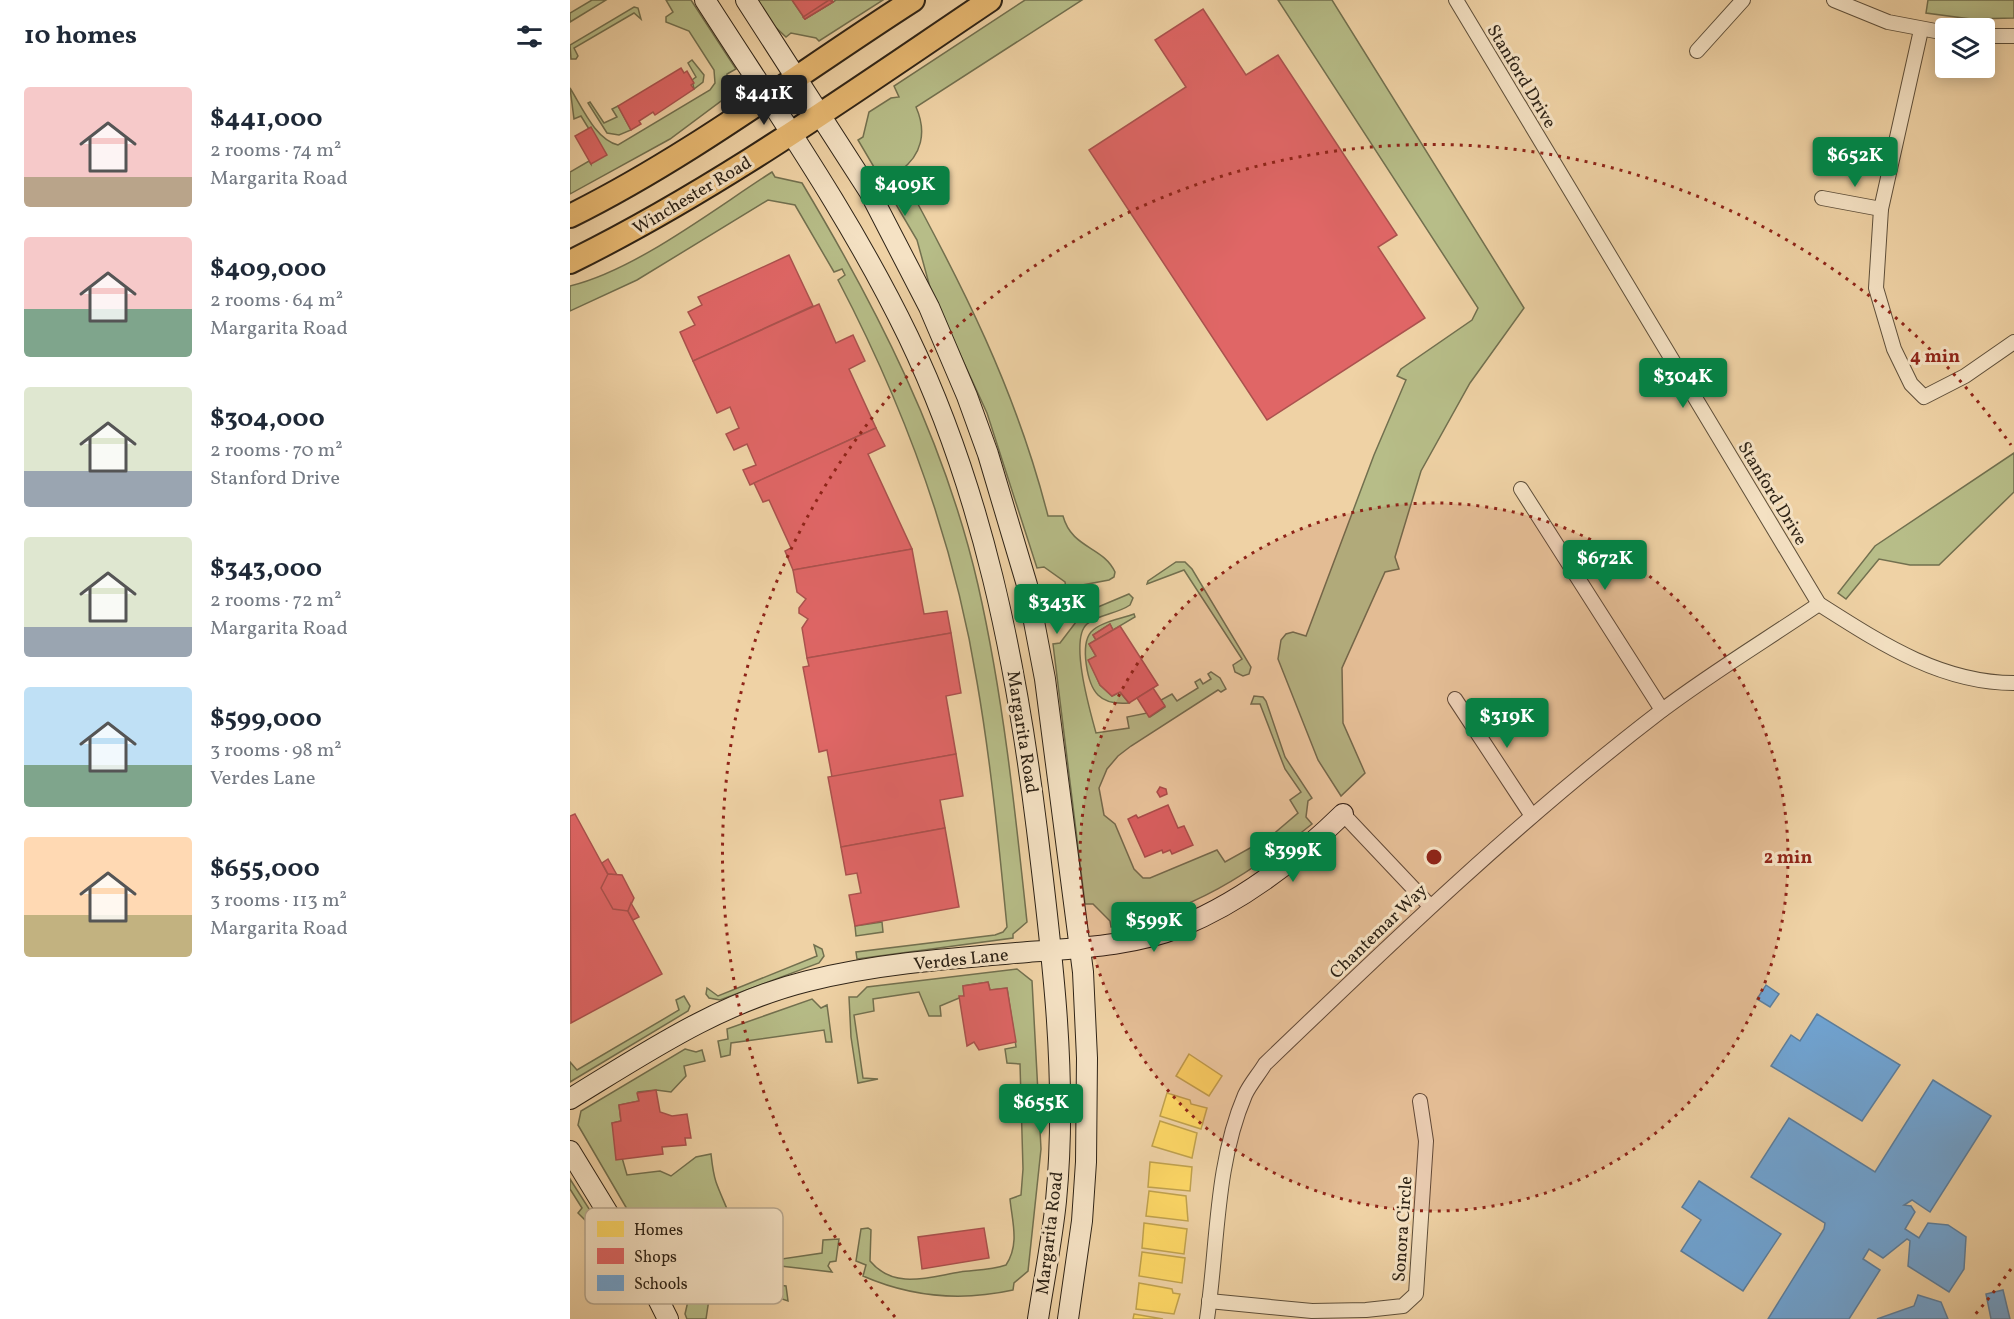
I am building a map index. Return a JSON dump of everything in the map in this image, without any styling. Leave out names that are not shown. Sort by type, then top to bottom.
[{"type":"main road","name":"Margarita Road","points":[[705,0],[808,156],[872,265],[910,339],[959,462],[984,541],[1020,702],[1052,950],[1059,1090],[1059,1144],[1056,1203],[1038,1319]]},
{"type":"main road","name":"Margarita Road","points":[[747,0],[880,211],[950,355],[1003,498],[1034,619],[1047,691],[1080,947],[1087,1058],[1086,1162],[1082,1221],[1068,1319]]},
{"type":"main road","points":[[570,216],[612,195],[768,98],[913,0]]},
{"type":"main road","name":"Winchester Road","points":[[570,262],[628,234],[791,132],[990,0]]},
{"type":"main road","points":[[959,462],[990,515],[1015,612],[1026,620],[1034,619]]},
{"type":"main road","name":"Verdes Lane","points":[[570,1099],[703,1018],[781,989],[837,974],[1125,942],[1178,927],[1229,903],[1304,851],[1343,814]]},
{"type":"main road","points":[[570,1151],[605,1208]]},
{"type":"main road","points":[[660,1304],[668,1319]]},
{"type":"street","name":"Stanford Drive","points":[[1456,0],[1819,604],[1884,645],[1931,668],[1992,683],[2014,683]]},
{"type":"street","points":[[1697,51],[1743,0]]},
{"type":"street","points":[[1834,0],[1888,22],[1935,32]]},
{"type":"street","points":[[1921,30],[1881,209],[1876,288],[1894,349],[1911,384],[1924,397],[1965,376],[2014,342]]},
{"type":"street","points":[[1995,36],[2014,36]]},
{"type":"street","points":[[1822,198],[1881,209]]},
{"type":"street","points":[[1521,489],[1662,710]]},
{"type":"street","name":"Chantemar Way","points":[[1207,1319],[1218,1211],[1233,1131],[1246,1094],[1265,1064],[1430,906],[1532,816],[1662,710],[1819,604]]},
{"type":"street","points":[[1455,699],[1532,816]]},
{"type":"street","points":[[1343,814],[1430,906]]},
{"type":"street","name":"Sonora Circle","points":[[1209,1301],[1312,1311],[1366,1310],[1402,1306],[1416,1294],[1426,1141],[1420,1101]]},
{"type":"green space","points":[[592,0],[606,0],[570,22],[570,13]]},
{"type":"green space","points":[[666,0],[691,0],[736,69],[727,74],[725,98],[670,139],[570,194],[570,172],[589,161],[591,164],[589,129],[581,116],[574,119],[570,88],[596,129],[610,142],[618,145],[710,90],[715,83],[714,70],[689,31],[666,22],[666,17],[673,12]]},
{"type":"green space","points":[[756,0],[792,0],[805,19],[836,0],[883,0],[819,41],[816,38],[791,33],[786,37],[772,24]]},
{"type":"green space","points":[[1025,0],[1082,0],[916,107],[922,134],[918,150],[900,171],[945,255],[985,339],[1020,425],[1048,516],[1063,516],[1073,535],[1110,563],[1115,572],[1114,577],[1109,580],[1066,588],[1065,582],[1044,567],[1037,568],[987,413],[931,291],[917,240],[858,140],[863,137],[869,112],[891,98],[899,97],[894,86]]},
{"type":"green space","points":[[1278,0],[1332,0],[1524,308],[1470,383],[1421,471],[1395,557],[1399,569],[1385,572],[1342,668],[1343,723],[1365,773],[1341,796],[1318,760],[1278,659],[1281,640],[1286,634],[1293,632],[1306,636],[1374,455],[1406,380],[1397,376],[1401,369],[1472,320],[1478,308]]},
{"type":"green space","points":[[1928,0],[2014,0],[2014,18],[1964,18],[1926,13]]},
{"type":"green space","points":[[634,7],[638,8],[641,19],[634,13],[574,48],[578,56],[576,59],[571,59],[570,45]]},
{"type":"green space","points":[[692,60],[704,75],[703,82],[694,89],[692,80],[696,77],[688,63]]},
{"type":"green space","points":[[590,102],[604,123],[617,117],[612,109],[618,106],[631,130],[619,135],[607,133],[588,103]]},
{"type":"green space","points":[[772,172],[775,177],[802,183],[856,278],[882,327],[928,427],[964,532],[978,585],[995,668],[1013,795],[1027,922],[1013,934],[1013,938],[857,959],[856,952],[995,935],[1003,932],[1007,927],[982,712],[955,577],[924,475],[905,425],[838,280],[845,275],[842,269],[834,272],[795,205],[768,200],[637,280],[570,311],[570,286],[621,267],[648,253]]},
{"type":"green space","points":[[2014,453],[2014,492],[1939,565],[1910,565],[1879,559],[1846,599],[1838,593],[1875,546]]},
{"type":"green space","points":[[1176,562],[1185,562],[1192,569],[1251,667],[1249,674],[1243,676],[1235,672],[1233,665],[1242,659],[1184,570],[1147,584]]},
{"type":"green space","points":[[1129,594],[1133,598],[1130,605],[1092,621],[1082,632],[1080,659],[1082,676],[1096,733],[1129,728],[1127,717],[1147,713],[1150,717],[1165,707],[1161,700],[1172,694],[1177,701],[1198,688],[1195,682],[1200,679],[1203,684],[1211,679],[1208,674],[1211,672],[1220,678],[1226,689],[1221,692],[1218,690],[1131,746],[1107,769],[1099,788],[1104,815],[1115,824],[1134,869],[1143,878],[1150,878],[1217,850],[1225,862],[1270,837],[1298,813],[1290,800],[1301,792],[1285,769],[1260,704],[1251,704],[1254,696],[1263,697],[1266,701],[1285,757],[1312,798],[1308,801],[1306,817],[1312,824],[1266,859],[1218,889],[1167,912],[1111,927],[1110,921],[1093,904],[1085,904],[1053,644],[1060,643],[1076,622],[1075,613],[1098,607]]},
{"type":"green space","points":[[1134,614],[1135,617],[1113,630],[1110,624],[1093,635],[1096,640],[1089,644],[1096,656],[1089,660],[1100,685],[1112,696],[1120,692],[1129,703],[1105,700],[1094,690],[1088,674],[1085,655],[1088,638],[1091,632],[1100,626]]},
{"type":"green space","points":[[882,922],[883,932],[856,936],[855,926]]},
{"type":"green space","points":[[814,945],[822,949],[824,956],[819,963],[720,1000],[709,998],[706,994],[707,988],[718,996],[817,956]]},
{"type":"green space","points":[[1017,969],[1032,981],[1041,1149],[1028,1271],[1014,1283],[1013,1290],[956,1296],[918,1293],[863,1276],[866,1265],[856,1261],[861,1229],[868,1228],[871,1230],[870,1261],[879,1270],[901,1279],[924,1278],[1006,1265],[1014,1241],[1010,1199],[1021,1195],[1023,1169],[1020,1064],[1007,1063],[1005,1049],[1016,1047],[1007,988],[990,990],[988,982],[963,986],[964,996],[940,1006],[941,1016],[929,1016],[919,992],[873,999],[874,1011],[854,1015],[863,1078],[878,1079],[858,1083],[851,1037],[849,997],[857,997],[867,987]]},
{"type":"green space","points":[[684,996],[690,1006],[688,1011],[570,1082],[570,1062],[577,1070],[679,1010],[676,1000]]},
{"type":"green space","points":[[812,999],[821,1008],[827,1005],[832,1042],[826,1042],[824,1030],[731,1043],[730,1055],[721,1057],[718,1041],[728,1039],[727,1029]]},
{"type":"green space","points":[[685,1049],[696,1052],[702,1050],[705,1061],[684,1066],[686,1076],[671,1092],[656,1090],[638,1092],[639,1101],[619,1105],[621,1121],[612,1123],[627,1175],[660,1171],[671,1176],[696,1157],[711,1154],[713,1172],[726,1208],[626,1208],[578,1125],[581,1111]]},
{"type":"green space","points":[[570,1179],[589,1208],[585,1208],[585,1220],[578,1213],[582,1208],[570,1189]]},
{"type":"green space","points":[[839,1239],[836,1261],[830,1262],[828,1266],[832,1272],[783,1266],[783,1259],[822,1253],[823,1240]]},
{"type":"green space","points":[[783,1286],[786,1286],[788,1301],[783,1299]]},
{"type":"green space","points":[[687,1304],[708,1304],[706,1319],[687,1319],[685,1314]]},
{"type":"building: Homes","points":[[1189,1054],[1222,1076],[1209,1096],[1176,1076]]},
{"type":"building: Homes","points":[[1167,1093],[1190,1100],[1191,1104],[1207,1108],[1201,1129],[1160,1116]]},
{"type":"building: Homes","points":[[1160,1121],[1197,1133],[1192,1158],[1152,1146]]},
{"type":"building: Homes","points":[[1150,1162],[1192,1167],[1190,1191],[1148,1187]]},
{"type":"building: Homes","points":[[1149,1191],[1186,1196],[1188,1221],[1146,1216]]},
{"type":"building: Homes","points":[[1144,1223],[1187,1229],[1184,1254],[1142,1248]]},
{"type":"building: Homes","points":[[1142,1252],[1185,1258],[1182,1283],[1139,1276]]},
{"type":"building: Homes","points":[[1139,1283],[1172,1289],[1173,1293],[1180,1294],[1174,1314],[1136,1309]]},
{"type":"building: Homes","points":[[1134,1314],[1163,1319],[1133,1319]]},
{"type":"building: Shops","points":[[792,0],[832,0],[833,2],[805,19]]},
{"type":"building: Shops","points":[[829,0],[833,2],[805,19],[803,17]]},
{"type":"building: Shops","points":[[1203,9],[1246,75],[1278,55],[1397,235],[1378,247],[1425,318],[1267,420],[1089,150],[1186,87],[1155,40]]},
{"type":"building: Shops","points":[[681,68],[684,73],[687,71],[694,83],[691,85],[694,89],[655,115],[653,112],[639,121],[641,124],[631,130],[618,106]]},
{"type":"building: Shops","points":[[591,127],[607,155],[591,164],[575,136]]},
{"type":"building: Shops","points":[[789,255],[813,306],[693,361],[680,332],[695,325],[688,312],[702,305],[698,297]]},
{"type":"building: Shops","points":[[819,304],[836,343],[853,335],[865,361],[849,369],[876,428],[750,485],[743,470],[756,465],[747,444],[734,450],[726,434],[739,428],[730,407],[717,413],[693,361]]},
{"type":"building: Shops","points":[[876,428],[885,446],[868,454],[912,549],[793,570],[785,551],[791,548],[769,500],[763,502],[754,483]]},
{"type":"building: Shops","points":[[912,549],[924,614],[947,611],[951,633],[807,658],[802,628],[808,619],[799,613],[799,608],[806,599],[797,592],[793,570]]},
{"type":"building: Shops","points":[[1110,624],[1113,630],[1096,640],[1093,635]]},
{"type":"building: Shops","points":[[1120,626],[1158,685],[1129,703],[1120,692],[1112,696],[1100,685],[1088,660],[1096,656],[1089,644]]},
{"type":"building: Shops","points":[[951,633],[961,693],[946,696],[956,754],[832,777],[827,750],[819,752],[803,667],[809,666],[807,658]]},
{"type":"building: Shops","points":[[1153,688],[1165,706],[1149,717],[1137,698]]},
{"type":"building: Shops","points":[[956,754],[963,796],[940,800],[945,828],[841,847],[828,777]]},
{"type":"building: Shops","points":[[1160,787],[1166,789],[1167,794],[1160,797],[1157,792]]},
{"type":"building: Shops","points":[[1168,805],[1178,828],[1184,826],[1193,845],[1172,854],[1170,850],[1163,853],[1162,850],[1145,857],[1128,819],[1136,815],[1138,818]]},
{"type":"building: Shops","points":[[575,814],[662,974],[571,1023],[570,816]]},
{"type":"building: Shops","points":[[945,828],[959,907],[855,926],[849,895],[861,893],[857,873],[846,875],[841,847]]},
{"type":"building: Shops","points":[[608,859],[617,875],[608,874],[602,863]]},
{"type":"building: Shops","points":[[608,874],[622,875],[634,898],[628,911],[613,909],[601,888]]},
{"type":"building: Shops","points":[[631,903],[639,917],[633,920],[628,911]]},
{"type":"building: Shops","points":[[988,982],[990,990],[1007,988],[1016,1042],[979,1050],[974,1042],[967,1046],[959,996],[964,996],[963,986]]},
{"type":"building: Shops","points":[[656,1090],[660,1112],[672,1116],[687,1114],[691,1138],[685,1138],[686,1145],[662,1147],[663,1154],[616,1160],[612,1123],[621,1121],[619,1105],[639,1101],[637,1093]]},
{"type":"building: Shops","points":[[984,1228],[989,1258],[922,1269],[918,1237]]},
{"type":"building: Schools","points":[[1766,985],[1779,994],[1770,1007],[1757,999]]},
{"type":"building: Schools","points":[[1817,1014],[1900,1065],[1862,1121],[1771,1066],[1791,1035],[1800,1041]]},
{"type":"building: Schools","points":[[1933,1080],[1991,1116],[1930,1212],[1912,1200],[1904,1205],[1911,1206],[1915,1212],[1905,1229],[1919,1238],[1928,1223],[1948,1225],[1966,1237],[1964,1269],[1949,1292],[1908,1266],[1910,1241],[1907,1239],[1883,1258],[1869,1249],[1863,1259],[1880,1270],[1849,1319],[1768,1319],[1824,1229],[1825,1223],[1751,1177],[1789,1118],[1875,1172]]},
{"type":"building: Schools","points":[[1699,1181],[1781,1234],[1743,1291],[1681,1251],[1701,1220],[1682,1207]]},
{"type":"building: Schools","points":[[2003,1290],[2010,1319],[1991,1319],[1986,1294]]},
{"type":"building: Schools","points":[[1918,1295],[1941,1302],[1948,1319],[1877,1319],[1914,1306]]}]
